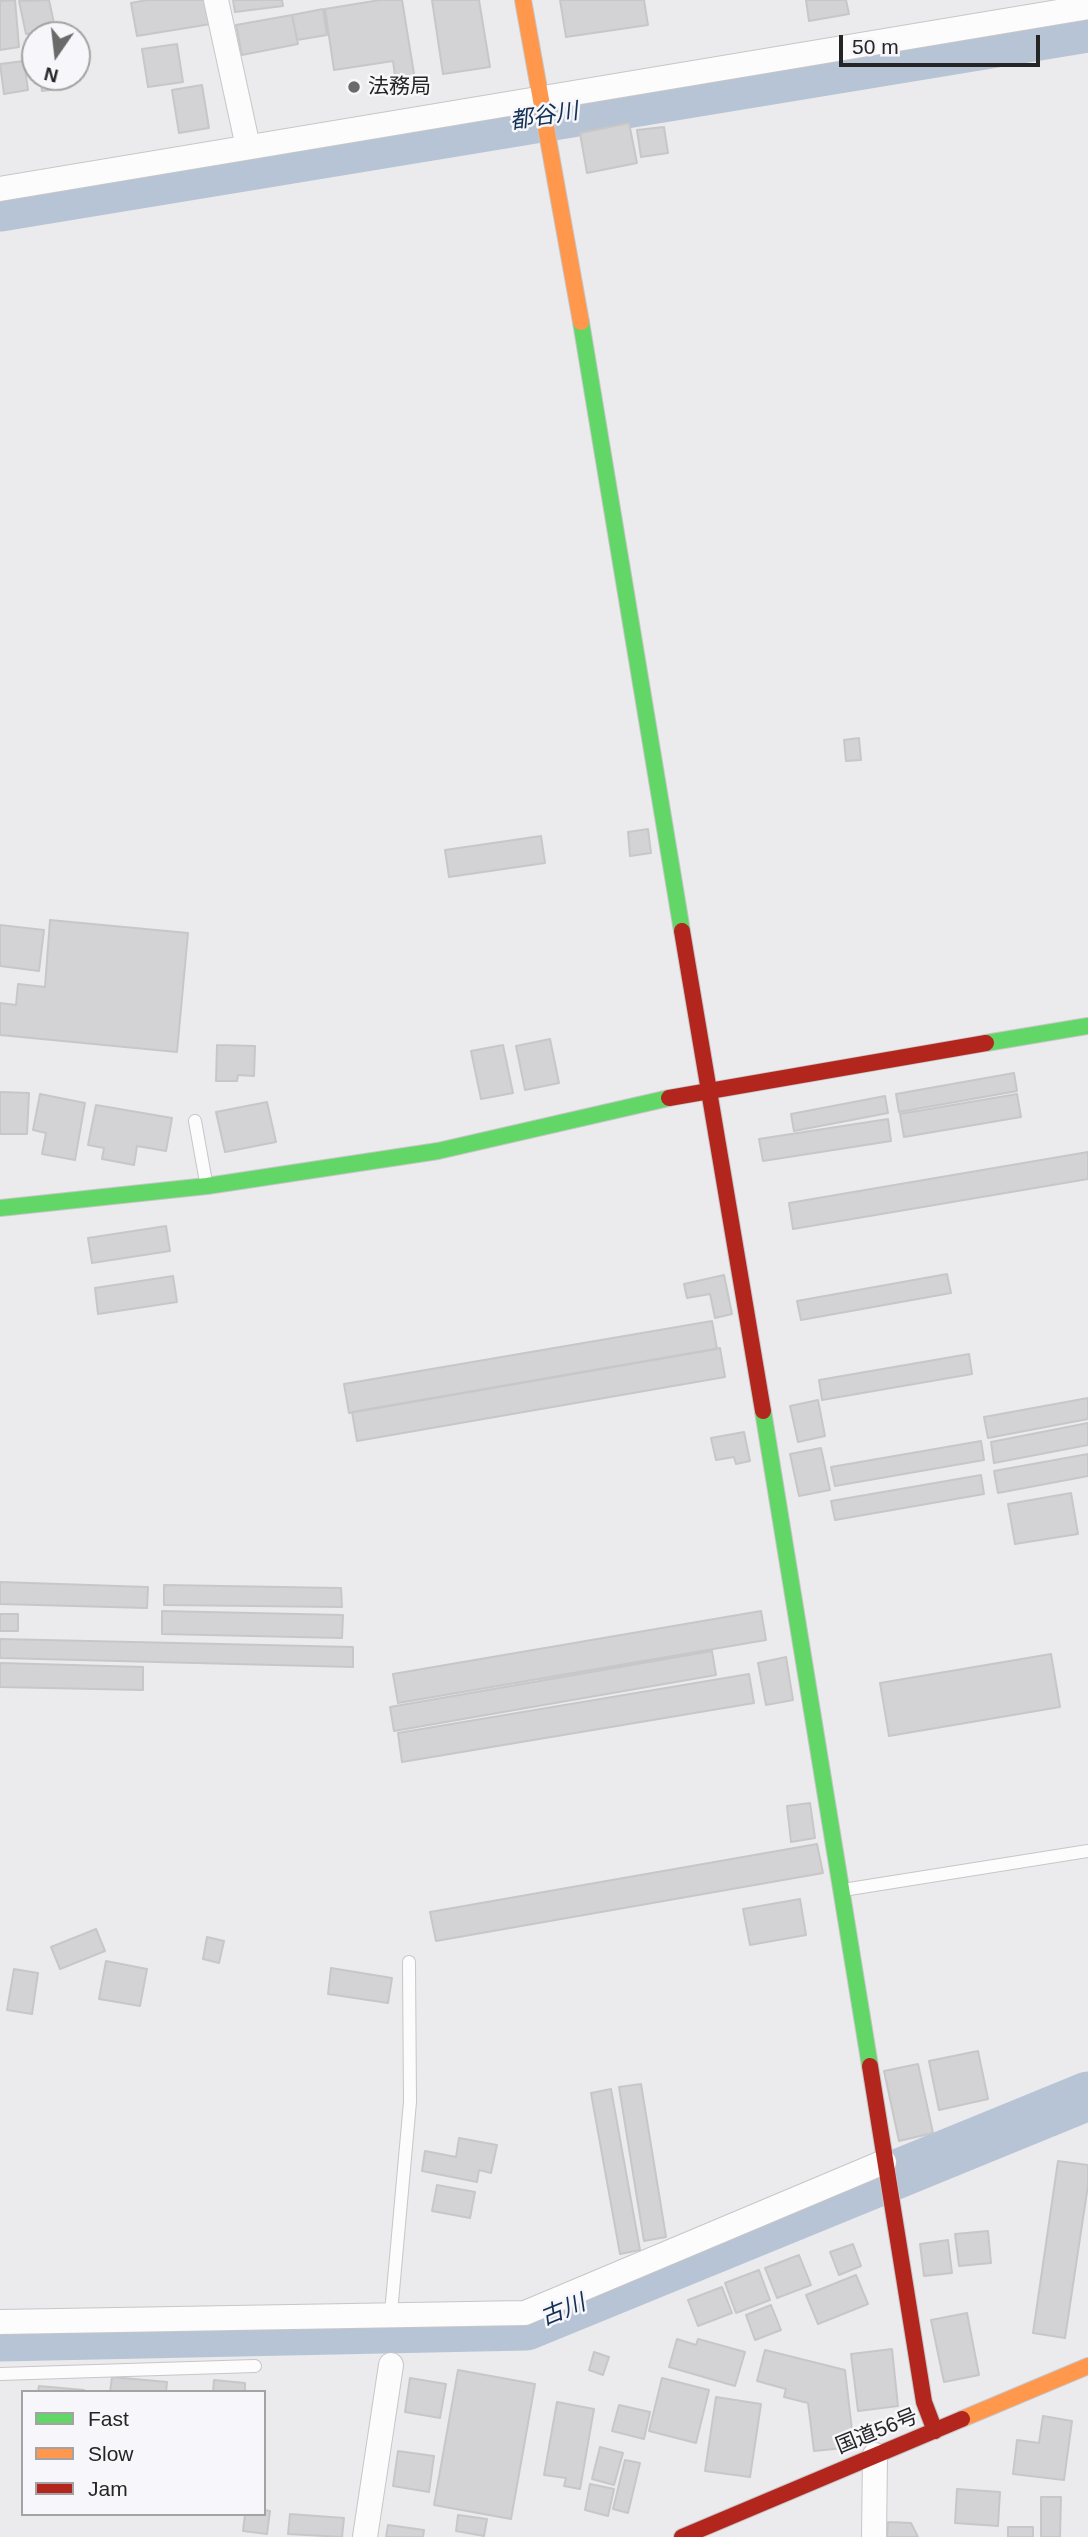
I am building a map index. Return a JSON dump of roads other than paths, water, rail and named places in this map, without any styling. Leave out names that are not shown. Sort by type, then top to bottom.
[{"type":"main road","points":[[523,0],[553,155],[924,2402],[935,2431]]},
{"type":"main road","points":[[0,1208],[207,1186],[438,1150],[708,1089],[1088,1026]]},
{"type":"main road","name":"国道56号","points":[[682,2537],[1088,2366]]},
{"type":"street","points":[[216,0],[248,147]]},
{"type":"street","points":[[0,189],[248,147],[543,110],[1088,7]]},
{"type":"street","points":[[0,2322],[525,2313],[885,2167]]},
{"type":"street","points":[[365,2537],[391,2365]]},
{"type":"street","points":[[874,2537],[875,2455]]},
{"type":"lane","points":[[195,1121],[207,1186]]},
{"type":"lane","points":[[841,1891],[1088,1852]]},
{"type":"lane","points":[[391,2314],[410,2102],[410,1962]]},
{"type":"lane","points":[[0,2374],[255,2366]]},
{"type":"waterway","name":"都谷川","points":[[0,207],[1088,28]]},
{"type":"waterway","name":"古川","points":[[0,2337],[526,2326],[1088,2096]]},
{"type":"place","name":"法務局","points":[[354,87]]}]
